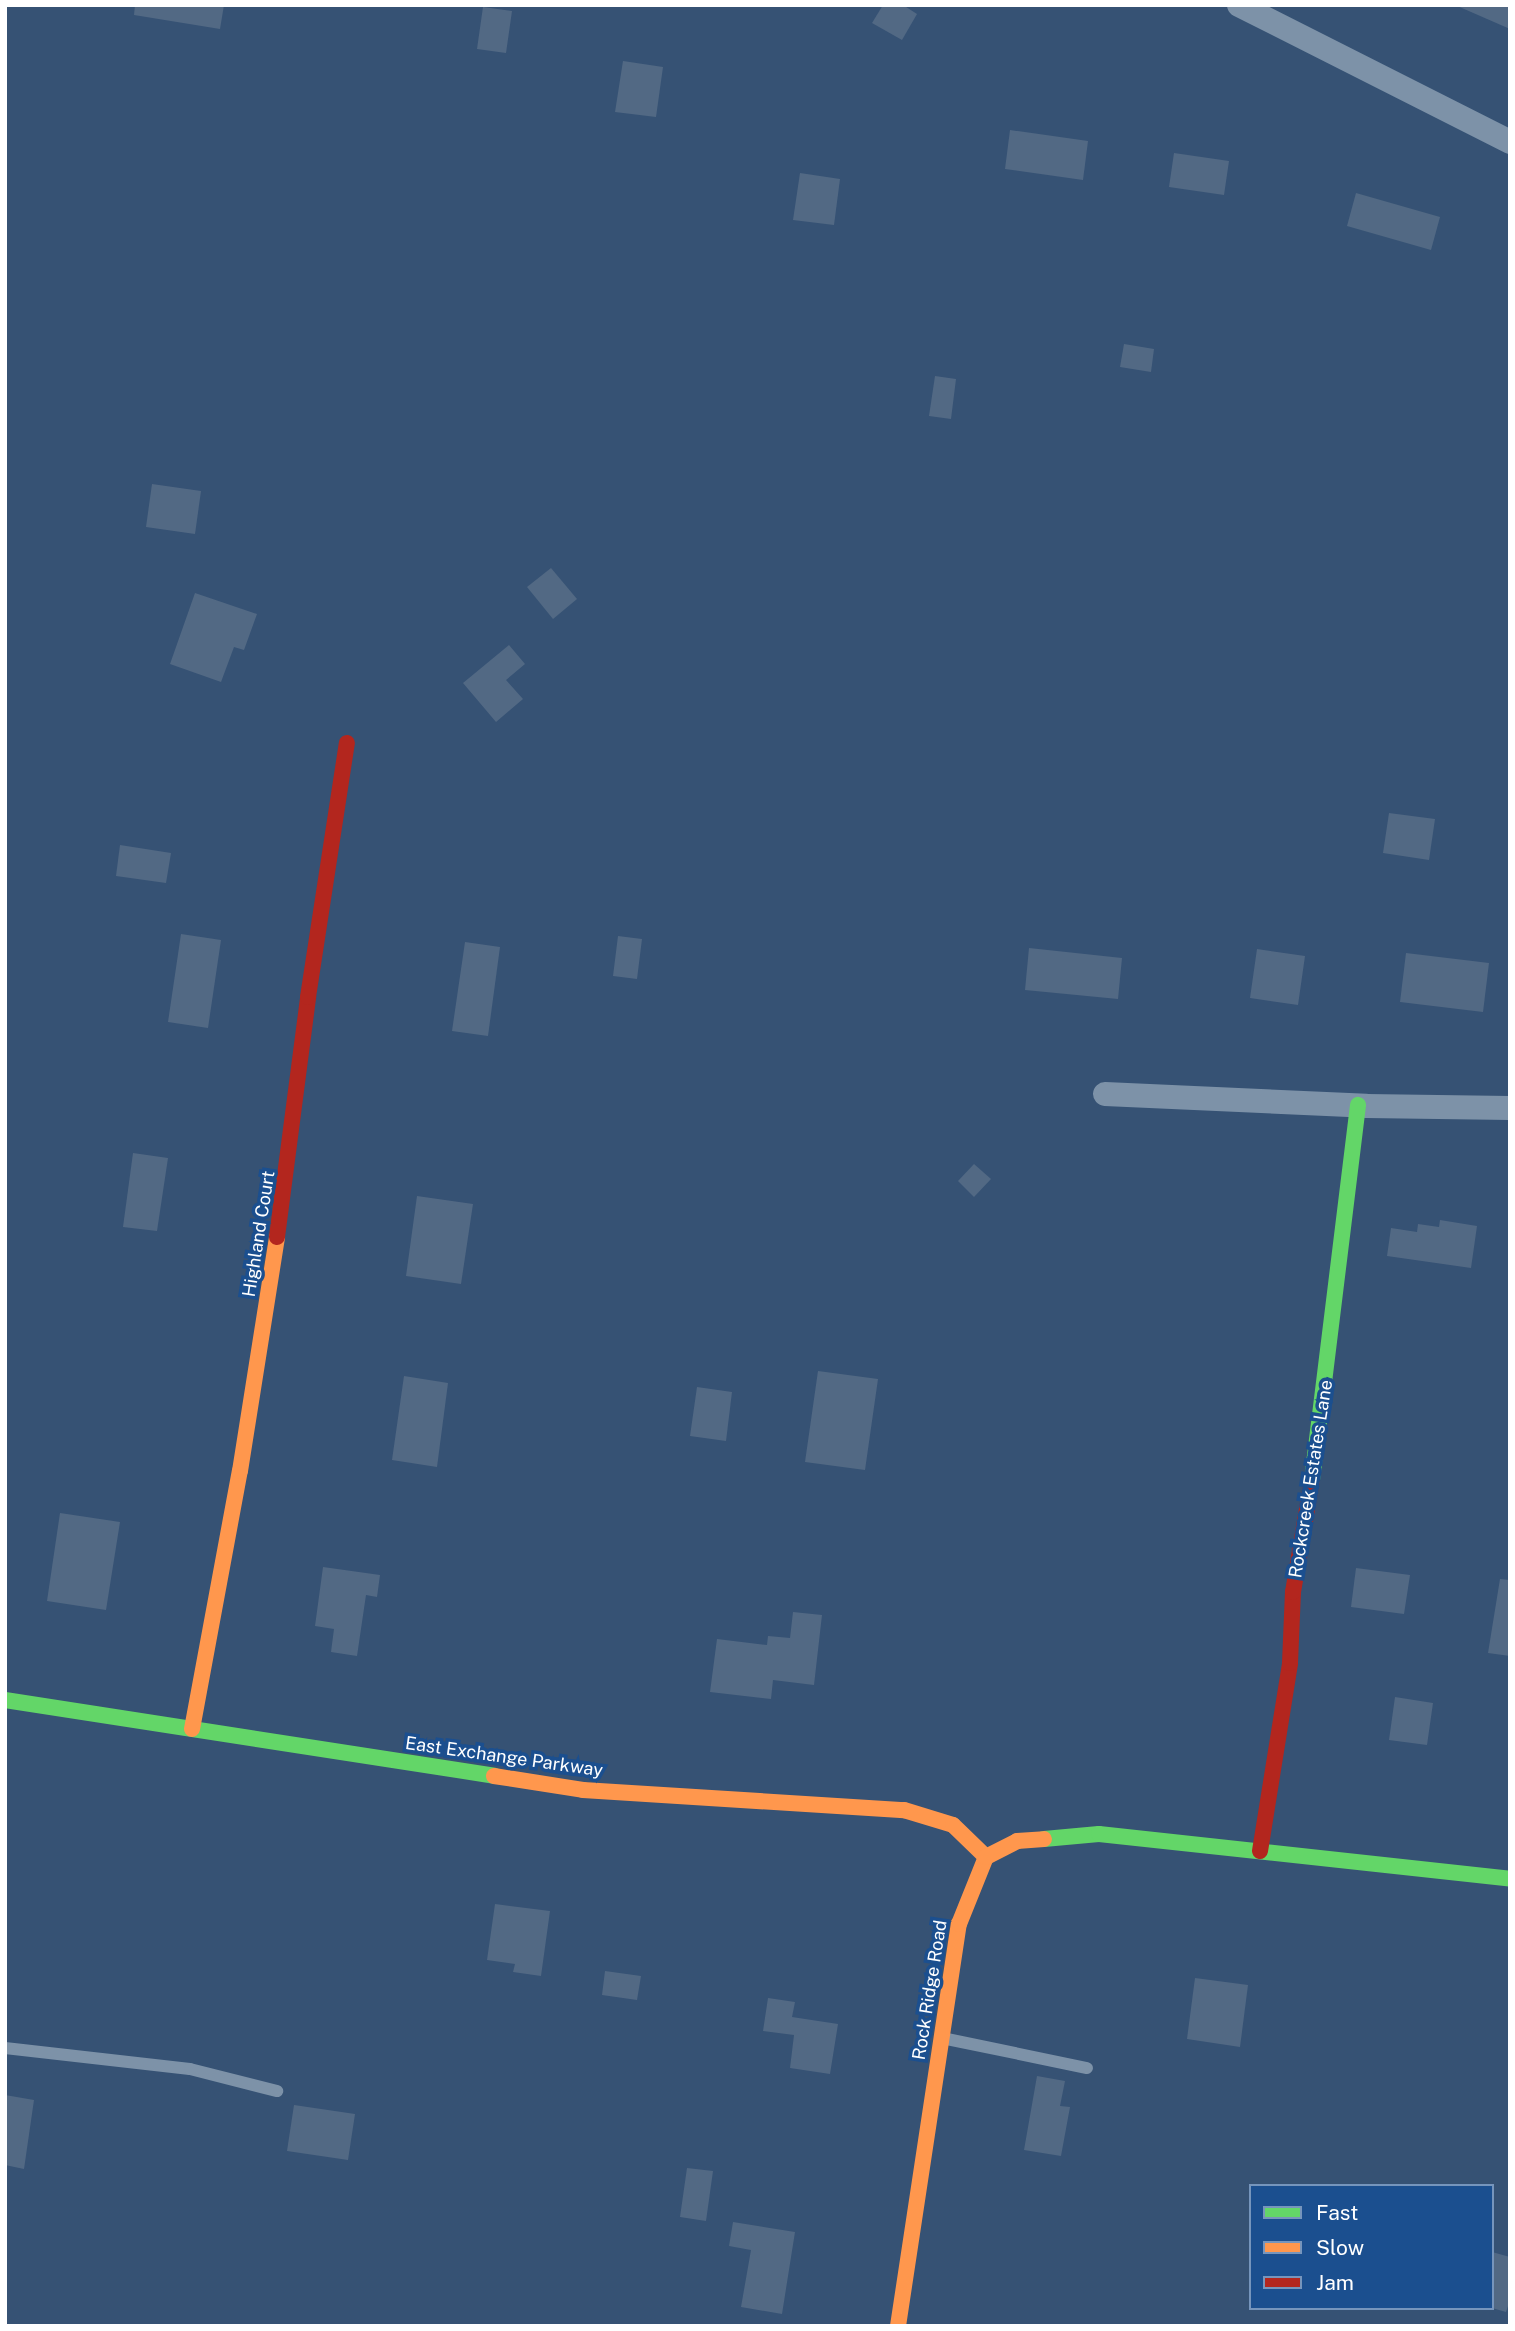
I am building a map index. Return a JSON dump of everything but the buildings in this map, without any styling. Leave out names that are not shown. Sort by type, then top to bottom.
[{"type":"street","points":[[1239,5],[1510,142]]},
{"type":"street","name":"Highland Court","points":[[192,1729],[240,1471],[289,1165],[307,997],[346,743]]},
{"type":"street","points":[[1105,1094],[1358,1105],[1510,1108]]},
{"type":"street","name":"Rockcreek Estates Lane","points":[[1260,1852],[1290,1663],[1293,1592],[1321,1425],[1358,1105]]},
{"type":"street","name":"East Exchange Parkway","points":[[5,1700],[583,1790],[904,1810],[953,1825],[986,1857]]},
{"type":"street","points":[[986,1857],[1017,1841],[1099,1833],[1510,1879]]},
{"type":"street","name":"Rock Ridge Road","points":[[898,2326],[959,1924],[986,1857]]},
{"type":"lane","points":[[941,2038],[1087,2068]]},
{"type":"lane","points":[[5,2048],[190,2069],[277,2091]]},
{"type":"traffic: fast","points":[[1312,1480],[1358,1105]]},
{"type":"traffic: fast","points":[[5,1700],[494,1776]]},
{"type":"traffic: fast","points":[[1044,1839],[1099,1834],[1510,1879]]},
{"type":"traffic: slow","points":[[192,1729],[240,1471],[277,1237]]},
{"type":"traffic: slow","points":[[494,1776],[583,1790],[904,1810],[953,1825],[986,1857]]},
{"type":"traffic: slow","points":[[898,2326],[959,1924],[986,1857],[1017,1841],[1044,1839]]},
{"type":"traffic: jam","points":[[277,1237],[308,997],[347,743]]},
{"type":"traffic: jam","points":[[1260,1851],[1290,1663],[1293,1592],[1312,1480]]}]
